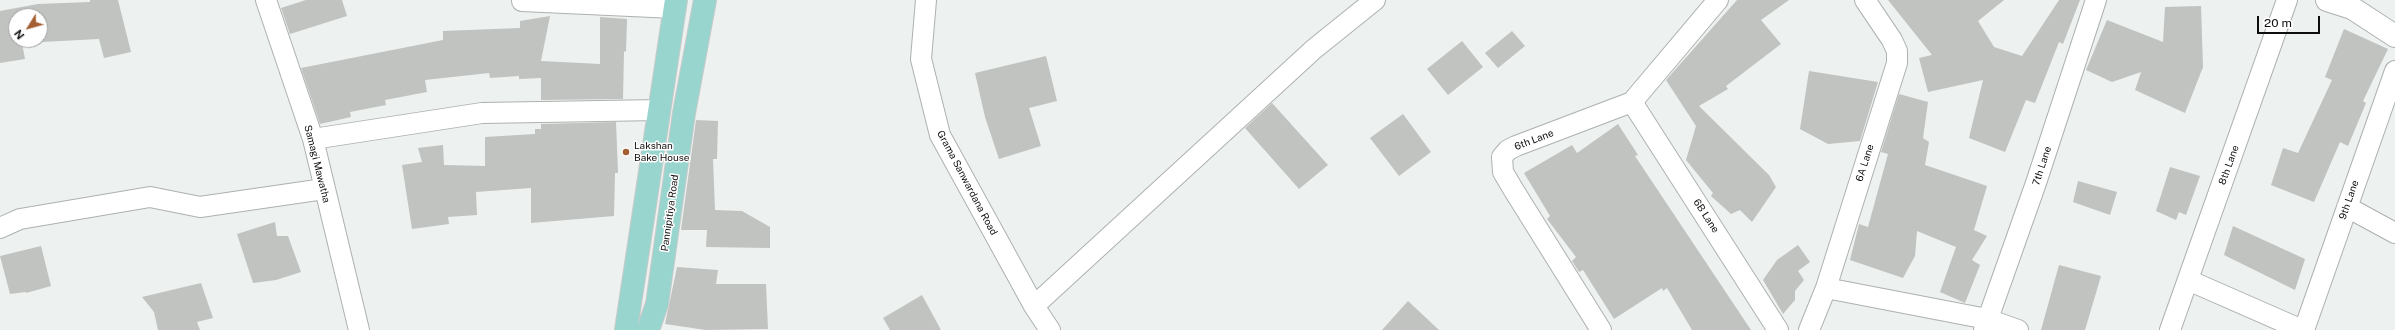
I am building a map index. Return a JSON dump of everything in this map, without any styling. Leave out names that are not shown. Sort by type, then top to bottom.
[{"type":"main road","name":"Pannipitiya Road","points":[[648,330],[657,304],[684,113],[704,0]]},
{"type":"main road","points":[[626,330],[675,4]]},
{"type":"street","name":"Samagi Mawatha","points":[[266,0],[313,139],[359,330]]},
{"type":"street","name":"Grama Sanwardana Road","points":[[926,0],[921,59],[940,135],[1034,306],[1050,330]]},
{"type":"street","points":[[1034,306],[1314,49],[1375,0]]},
{"type":"street","name":"6th Lane","points":[[1601,330],[1503,172],[1502,157],[1508,150],[1516,146],[1632,102],[1718,0]]},
{"type":"street","name":"6A Lane","points":[[1809,330],[1826,288],[1897,63],[1897,51],[1892,40],[1865,0]]},
{"type":"street","name":"7th Lane","points":[[1985,325],[2036,183],[2096,0]]},
{"type":"street","name":"8th Lane","points":[[2170,330],[2287,0]]},
{"type":"street","points":[[2327,0],[2352,8],[2395,36]]},
{"type":"street","points":[[522,1],[675,4]]},
{"type":"street","name":"9th Lane","points":[[2303,330],[2395,71]]},
{"type":"street","name":"6B Lane","points":[[1632,102],[1778,330]]},
{"type":"street","points":[[313,139],[482,113],[660,110]]},
{"type":"street","points":[[0,228],[20,219],[150,197],[200,207],[324,189]]},
{"type":"street","points":[[2347,207],[2395,233]]},
{"type":"street","points":[[2188,280],[2303,330]]},
{"type":"street","points":[[1826,288],[1985,325],[2018,330]]},
{"type":"building","points":[[90,0],[118,0],[131,52],[104,58],[99,39],[48,42],[48,8],[16,8],[38,4],[90,2]]},
{"type":"building","points":[[306,0],[342,0],[347,16],[290,34],[281,8]]},
{"type":"building","points":[[1737,0],[1789,0],[1761,20],[1781,44],[1726,86],[1728,89],[1699,106],[1769,175],[1776,187],[1752,222],[1740,210],[1731,214],[1711,196],[1713,193],[1686,160],[1696,126],[1666,80]]},
{"type":"building","points":[[1888,0],[2004,0],[1978,21],[1994,47],[2022,56],[2059,0],[2080,0],[2063,44],[2059,42],[2035,103],[2026,100],[2005,152],[1969,138],[1983,80],[1928,92],[1919,58],[1932,55]]},
{"type":"building","points":[[2201,6],[2203,67],[2185,113],[2135,90],[2141,72],[2112,82],[2086,70],[2107,20],[2163,42],[2165,7]]},
{"type":"building","points":[[8,10],[8,48],[23,48],[25,59],[0,63],[0,11]]},
{"type":"building","points":[[550,16],[541,61],[600,64],[600,17],[627,19],[626,52],[624,51],[623,99],[541,100],[541,78],[519,79],[519,76],[490,78],[489,73],[425,80],[427,92],[385,100],[386,105],[350,112],[351,117],[320,124],[301,68],[443,40],[443,31],[520,28],[520,21]]},
{"type":"building","points":[[2344,29],[2388,49],[2363,101],[2366,103],[2348,146],[2340,142],[2314,202],[2271,185],[2283,148],[2298,153],[2332,80],[2325,77]]},
{"type":"building","points":[[1512,31],[1525,46],[1498,68],[1485,53]]},
{"type":"building","points":[[1462,41],[1483,67],[1448,95],[1427,69]]},
{"type":"building","points":[[1046,56],[1057,101],[1029,108],[1041,146],[999,159],[985,117],[975,73]]},
{"type":"building","points":[[1809,71],[1878,82],[1860,141],[1828,144],[1800,129]]},
{"type":"building","points":[[1899,94],[1928,102],[1923,138],[1929,142],[1925,165],[1987,186],[1974,230],[1987,236],[1972,260],[1980,265],[1965,303],[1940,292],[1956,247],[1917,231],[1915,256],[1903,278],[1850,260],[1859,224],[1868,227],[1888,154],[1881,152]]},
{"type":"building","points":[[1272,103],[1328,165],[1299,189],[1245,128]]},
{"type":"building","points":[[1403,114],[1431,152],[1399,176],[1370,138]]},
{"type":"building","points":[[696,120],[718,121],[717,159],[713,159],[715,210],[742,211],[770,227],[770,248],[706,247],[707,230],[681,230]]},
{"type":"building","points":[[616,122],[618,173],[615,173],[614,216],[531,223],[531,188],[476,192],[477,215],[448,217],[449,224],[412,229],[402,165],[422,162],[418,148],[443,145],[444,165],[485,166],[485,137],[535,134],[535,129],[541,129],[541,124]]},
{"type":"building","points":[[1618,124],[1638,155],[1635,156],[1751,330],[1692,330],[1667,288],[1663,291],[1662,288],[1614,319],[1583,270],[1579,272],[1572,261],[1576,257],[1547,219],[1550,216],[1524,173],[1572,145],[1577,153]]},
{"type":"building","points":[[2170,167],[2200,176],[2186,215],[2179,212],[2176,220],[2156,211]]},
{"type":"building","points":[[2078,181],[2117,192],[2110,215],[2073,202]]},
{"type":"building","points":[[275,222],[277,236],[288,236],[301,272],[276,280],[253,283],[237,234]]},
{"type":"building","points":[[2233,226],[2305,259],[2295,290],[2224,255]]},
{"type":"building","points":[[1798,245],[1810,262],[1798,271],[1804,280],[1795,291],[1795,300],[1783,314],[1763,280],[1777,260]]},
{"type":"building","points":[[41,246],[51,286],[26,293],[10,294],[0,256]]},
{"type":"building","points":[[2059,265],[2101,276],[2085,330],[2041,330]]},
{"type":"building","points":[[677,267],[718,270],[716,284],[766,284],[768,329],[706,330],[665,324]]},
{"type":"building","points":[[201,283],[213,318],[197,322],[200,330],[158,330],[154,312],[142,297]]},
{"type":"building","points":[[922,295],[941,330],[890,330],[883,318]]},
{"type":"building","points":[[1408,301],[1439,330],[1382,330]]},
{"type":"place","name":"Lakshan Bake House","points":[[626,152]]}]
